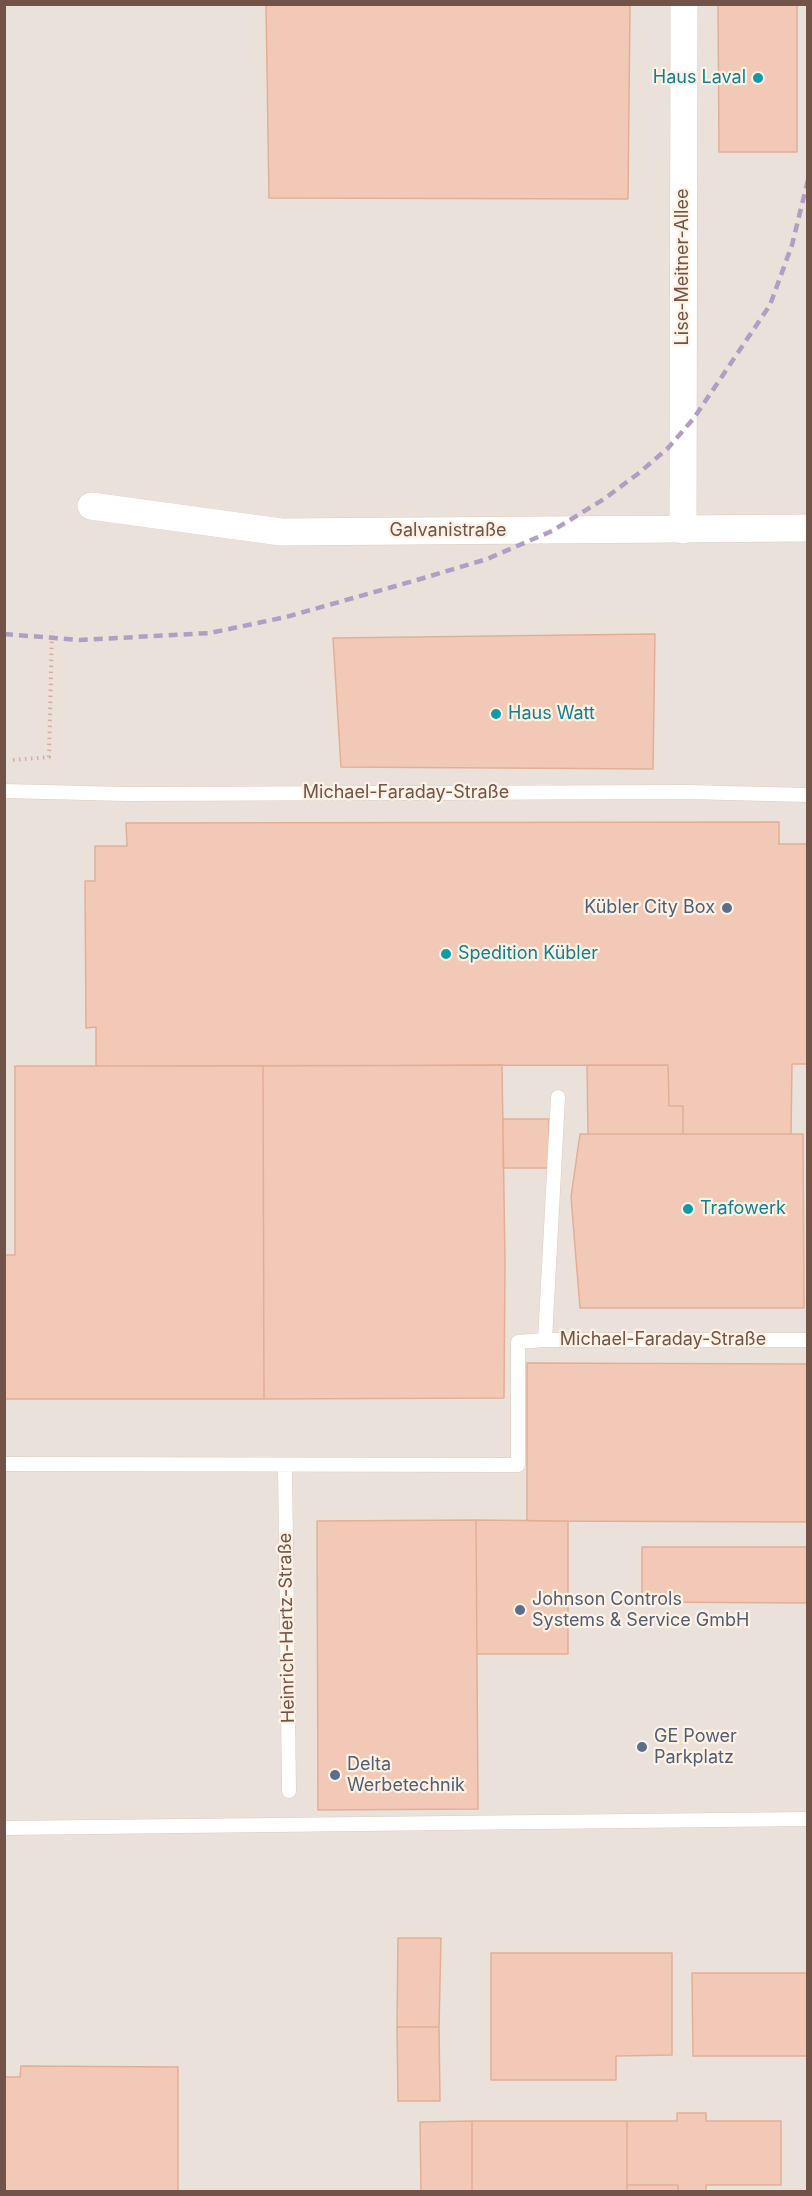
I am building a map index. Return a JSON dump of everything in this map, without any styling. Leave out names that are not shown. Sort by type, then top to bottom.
[{"type":"street","name":"Lise-Meitner-Allee","points":[[683,530],[684,4]]},
{"type":"street","name":"Galvanistraße","points":[[91,506],[281,532],[807,528]]},
{"type":"lane","name":"Michael-Faraday-Straße","points":[[4,791],[118,794],[687,792],[807,795]]},
{"type":"lane","name":"Michael-Faraday-Straße","points":[[558,1096],[545,1340],[807,1340]]},
{"type":"lane","points":[[4,1464],[518,1465],[518,1342],[545,1340]]},
{"type":"lane","name":"Heinrich-Hertz-Straße","points":[[285,1465],[289,1791]]},
{"type":"lane","points":[[4,1828],[807,1819]]},
{"type":"path","points":[[13,760],[49,757],[52,632]]},
{"type":"shaded area","points":[[5,5],[807,5],[807,2188],[805,2192],[5,2192]]},
{"type":"building","points":[[266,4],[630,4],[628,199],[269,198]]},
{"type":"building","name":"Haus Laval","points":[[718,4],[797,4],[797,152],[719,152]]},
{"type":"building","name":"Haus Watt","points":[[655,634],[653,769],[341,767],[333,638]]},
{"type":"building","name":"Spedition Kübler","points":[[779,822],[779,844],[808,844],[808,1064],[792,1064],[791,1134],[683,1134],[683,1106],[669,1106],[668,1065],[96,1066],[96,1027],[86,1028],[85,881],[95,881],[95,846],[127,846],[126,823]]},
{"type":"building","points":[[502,1065],[505,1261],[504,1398],[264,1399],[263,1066]]},
{"type":"building","points":[[587,1065],[668,1065],[669,1106],[683,1106],[683,1134],[588,1134]]},
{"type":"building","points":[[15,1066],[263,1066],[264,1399],[4,1399],[4,1255],[15,1255]]},
{"type":"building","points":[[503,1119],[549,1119],[549,1168],[503,1168]]},
{"type":"building","name":"Trafowerk","points":[[580,1134],[803,1134],[804,1308],[580,1308],[571,1197]]},
{"type":"building","points":[[527,1363],[808,1364],[808,1522],[527,1521]]},
{"type":"building","points":[[476,1520],[478,1809],[318,1810],[317,1521]]},
{"type":"building","points":[[476,1520],[568,1521],[568,1654],[477,1654]]},
{"type":"building","points":[[642,1547],[808,1547],[808,1603],[642,1602]]},
{"type":"building","points":[[398,1938],[441,1938],[439,2027],[397,2027]]},
{"type":"building","points":[[491,1953],[672,1953],[672,2055],[616,2056],[616,2080],[491,2080]]},
{"type":"building","points":[[692,1973],[808,1973],[808,2056],[693,2056]]},
{"type":"building","points":[[397,2027],[439,2027],[440,2101],[398,2101]]},
{"type":"building","points":[[21,2066],[178,2067],[178,2192],[4,2192],[4,2077],[20,2077]]},
{"type":"building","points":[[677,2113],[706,2113],[706,2121],[781,2121],[781,2185],[706,2185],[706,2192],[678,2192],[678,2185],[627,2185],[627,2121],[677,2121]]},
{"type":"building","points":[[472,2121],[472,2192],[421,2192],[420,2122]]},
{"type":"building","points":[[472,2121],[627,2121],[627,2192],[472,2192]]},
{"type":"building","points":[[627,2185],[678,2185],[678,2192],[627,2192]]},
{"type":"railway","points":[[4,634],[80,640],[210,633],[286,617],[417,580],[487,559],[552,531],[604,499],[639,473],[668,448],[694,418],[770,305],[792,245],[808,180]]},
{"type":"place","name":"Haus Laval","points":[[758,78]]},
{"type":"place","name":"Haus Watt","points":[[496,714]]},
{"type":"place","name":"Kübler City Box","points":[[727,908]]},
{"type":"place","name":"Spedition Kübler","points":[[446,954]]},
{"type":"place","name":"Trafowerk","points":[[688,1209]]},
{"type":"place","name":"Johnson Controls Systems & Service GmbH","points":[[520,1610]]},
{"type":"place","name":"GE Power Parkplatz","points":[[642,1747]]},
{"type":"place","name":"Delta Werbetechnik","points":[[335,1775]]}]
